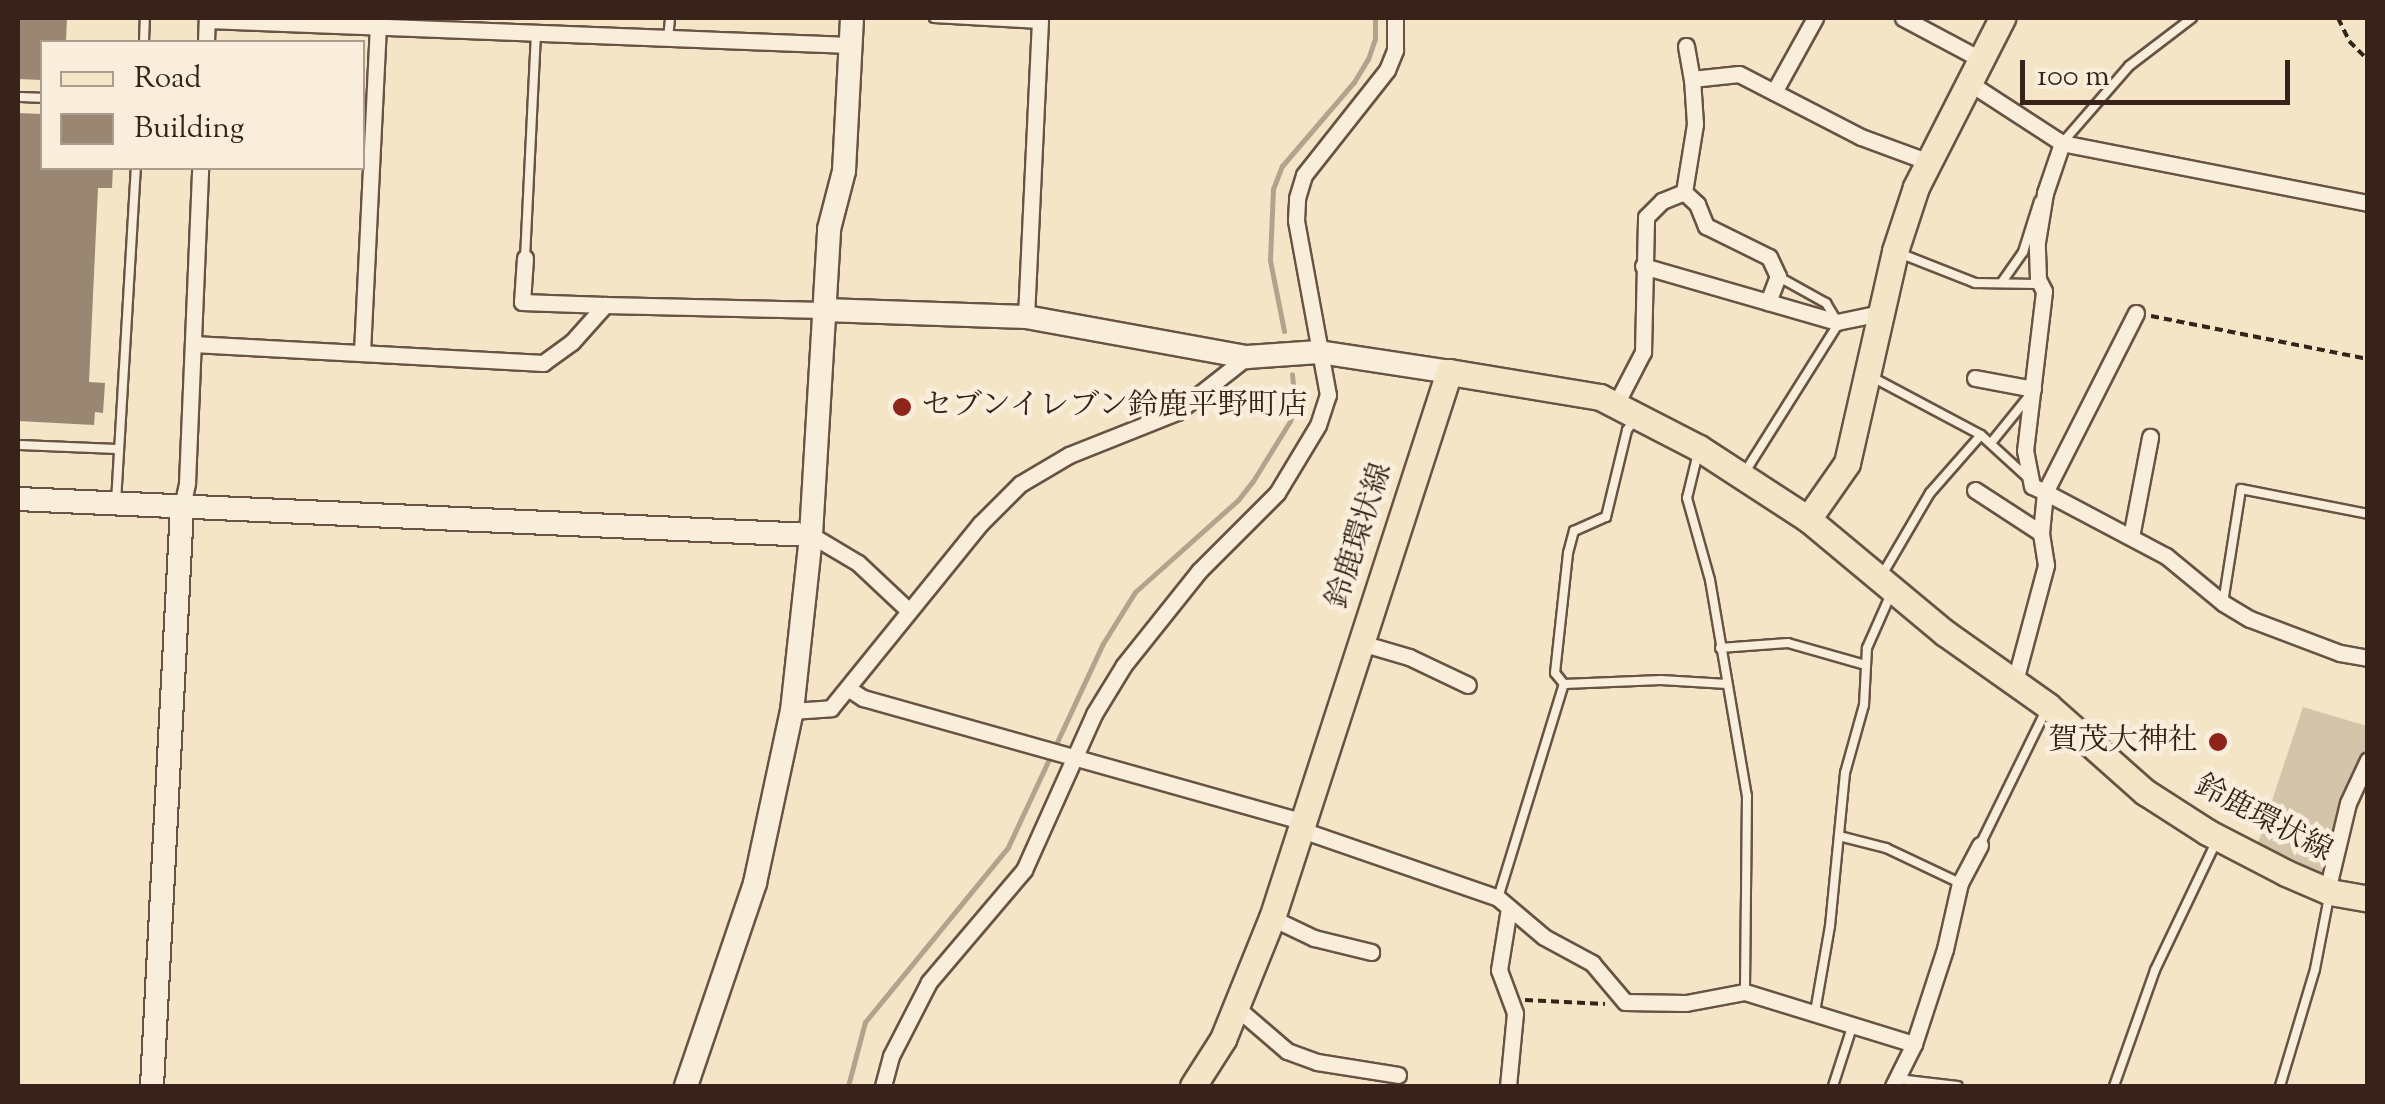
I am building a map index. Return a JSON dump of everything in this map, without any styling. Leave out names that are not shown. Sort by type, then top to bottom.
[{"type":"main road","points":[[1808,519],[1847,463],[1894,251],[1929,162],[2002,18]]},
{"type":"main road","name":"鈴鹿環状線","points":[[1194,1086],[1237,1008],[1272,918],[1449,372],[1579,392],[1699,448],[1808,519],[1886,585],[2048,706],[2144,792],[2218,838],[2328,892],[2368,898]]},
{"type":"street","points":[[686,1086],[754,883],[792,711],[810,535],[829,229],[844,171],[852,18]]},
{"type":"street","points":[[883,1086],[891,1056],[929,982],[1015,884],[1071,755],[1124,665],[1199,571],[1294,470],[1328,396],[1296,220],[1297,198],[1304,175],[1388,70],[1394,50],[1395,18]]},
{"type":"street","points":[[1774,92],[1815,18]]},
{"type":"street","points":[[1903,18],[1980,59]]},
{"type":"street","points":[[207,19],[378,26],[518,24],[536,32],[851,45]]},
{"type":"street","points":[[1026,317],[1040,21]]},
{"type":"street","points":[[362,352],[378,26]]},
{"type":"street","points":[[1684,192],[1696,124],[1686,46]]},
{"type":"street","points":[[1692,79],[1739,74],[1861,137],[1929,162]]},
{"type":"street","points":[[1968,82],[2062,142],[2368,203]]},
{"type":"street","points":[[2062,142],[2045,193],[2037,242],[2041,284],[2025,450],[2032,486],[2166,556],[2223,603],[2250,619],[2340,654],[2368,658]]},
{"type":"street","points":[[152,1086],[200,170]]},
{"type":"street","points":[[1626,411],[1643,352],[1646,217],[1662,201],[1684,192]]},
{"type":"street","points":[[1684,192],[1697,204],[1706,226],[1769,257],[1778,276],[1768,302]]},
{"type":"street","points":[[525,258],[522,302],[1026,317],[1247,357],[1319,352],[1449,372]]},
{"type":"street","points":[[1642,266],[1838,322],[1881,314]]},
{"type":"street","points":[[192,344],[543,363],[572,342],[606,305]]},
{"type":"street","points":[[2015,681],[2046,564],[2041,534],[2044,492],[2136,313]]},
{"type":"street","points":[[792,711],[831,708],[980,524],[1020,484],[1068,455],[1177,412],[1247,357]]},
{"type":"street","points":[[1975,378],[2033,390]]},
{"type":"street","points":[[2131,537],[2150,437]]},
{"type":"street","points":[[1975,490],[2041,534]]},
{"type":"street","points":[[18,499],[810,535],[858,563],[908,610]]},
{"type":"street","points":[[1360,643],[1409,657],[1468,685]]},
{"type":"street","points":[[848,689],[863,698],[1027,742],[1302,826],[1504,903],[1544,937],[1592,962],[1625,1002],[1686,1003],[1745,992],[1914,1044]]},
{"type":"street","points":[[2328,892],[2348,803],[2368,760]]},
{"type":"street","points":[[1896,1084],[1914,1044],[1945,948],[1960,883],[1980,845]]},
{"type":"street","points":[[1504,903],[1499,970],[1515,1014],[1515,1052],[1508,1086]]},
{"type":"street","points":[[1272,918],[1314,938],[1372,952]]},
{"type":"street","points":[[1237,1008],[1287,1052],[1317,1062],[1398,1075]]},
{"type":"lane","points":[[668,38],[670,18]]},
{"type":"lane","points":[[934,18],[1040,21]]},
{"type":"lane","points":[[2062,142],[2130,66],[2192,18]]},
{"type":"lane","points":[[525,258],[536,32]]},
{"type":"lane","points":[[116,504],[136,170]]},
{"type":"lane","points":[[2002,282],[2023,252],[2035,207],[2045,193]]},
{"type":"lane","points":[[1894,251],[1959,280],[2041,284]]},
{"type":"lane","points":[[1743,476],[1838,322],[1826,303],[1778,276]]},
{"type":"lane","points":[[1868,376],[1981,436],[2029,479]]},
{"type":"lane","points":[[1990,443],[2033,390]]},
{"type":"lane","points":[[1564,684],[1555,673],[1568,553],[1574,531],[1606,517],[1627,430],[1626,411]]},
{"type":"lane","points":[[1815,1012],[1830,926],[1845,773],[1864,705],[1870,638],[1886,585],[1930,493],[1981,436]]},
{"type":"lane","points":[[18,445],[119,449]]},
{"type":"lane","points":[[1699,448],[1687,498],[1710,580],[1748,796],[1745,992]]},
{"type":"lane","points":[[2223,603],[2241,489],[2368,514]]},
{"type":"lane","points":[[1720,648],[1788,643],[1866,665]]},
{"type":"lane","points":[[1564,684],[1660,680],[1727,684]]},
{"type":"lane","points":[[1504,903],[1564,684]]},
{"type":"lane","points":[[1980,845],[2048,706]]},
{"type":"lane","points":[[1839,836],[1886,848],[1960,883]]},
{"type":"lane","points":[[2114,1086],[2155,970],[2218,838]]},
{"type":"lane","points":[[2282,1086],[2315,970],[2328,892]]},
{"type":"lane","points":[[1833,1086],[1853,1024]]},
{"type":"lane","points":[[1896,1084],[1958,1086]]},
{"type":"path","points":[[2338,18],[2349,42],[2368,60]]},
{"type":"path","points":[[2136,313],[2368,359]]},
{"type":"path","points":[[1510,998],[1580,1006],[1625,1002]]},
{"type":"shaded area","points":[[2303,707],[2367,726],[2367,752],[2342,802],[2325,883],[2256,849]]},
{"type":"building","points":[[18,18],[67,18],[66,40],[40,40],[40,80],[18,79]]},
{"type":"building","points":[[18,113],[40,114],[40,170],[113,170],[112,188],[98,188],[89,382],[105,383],[103,413],[95,412],[94,425],[18,421]]},
{"type":"waterway","points":[[1284,331],[1270,260],[1273,189],[1282,166],[1354,82],[1368,59],[1375,39],[1375,18]]},
{"type":"waterway","points":[[848,1086],[865,1022],[1008,847],[1102,645],[1135,592],[1238,500],[1253,481],[1290,421],[1295,403],[1292,374]]},
{"type":"place","name":"セブンイレブン鈴鹿平野町店","points":[[902,407]]},
{"type":"place","name":"賀茂大神社","points":[[2218,742]]}]
